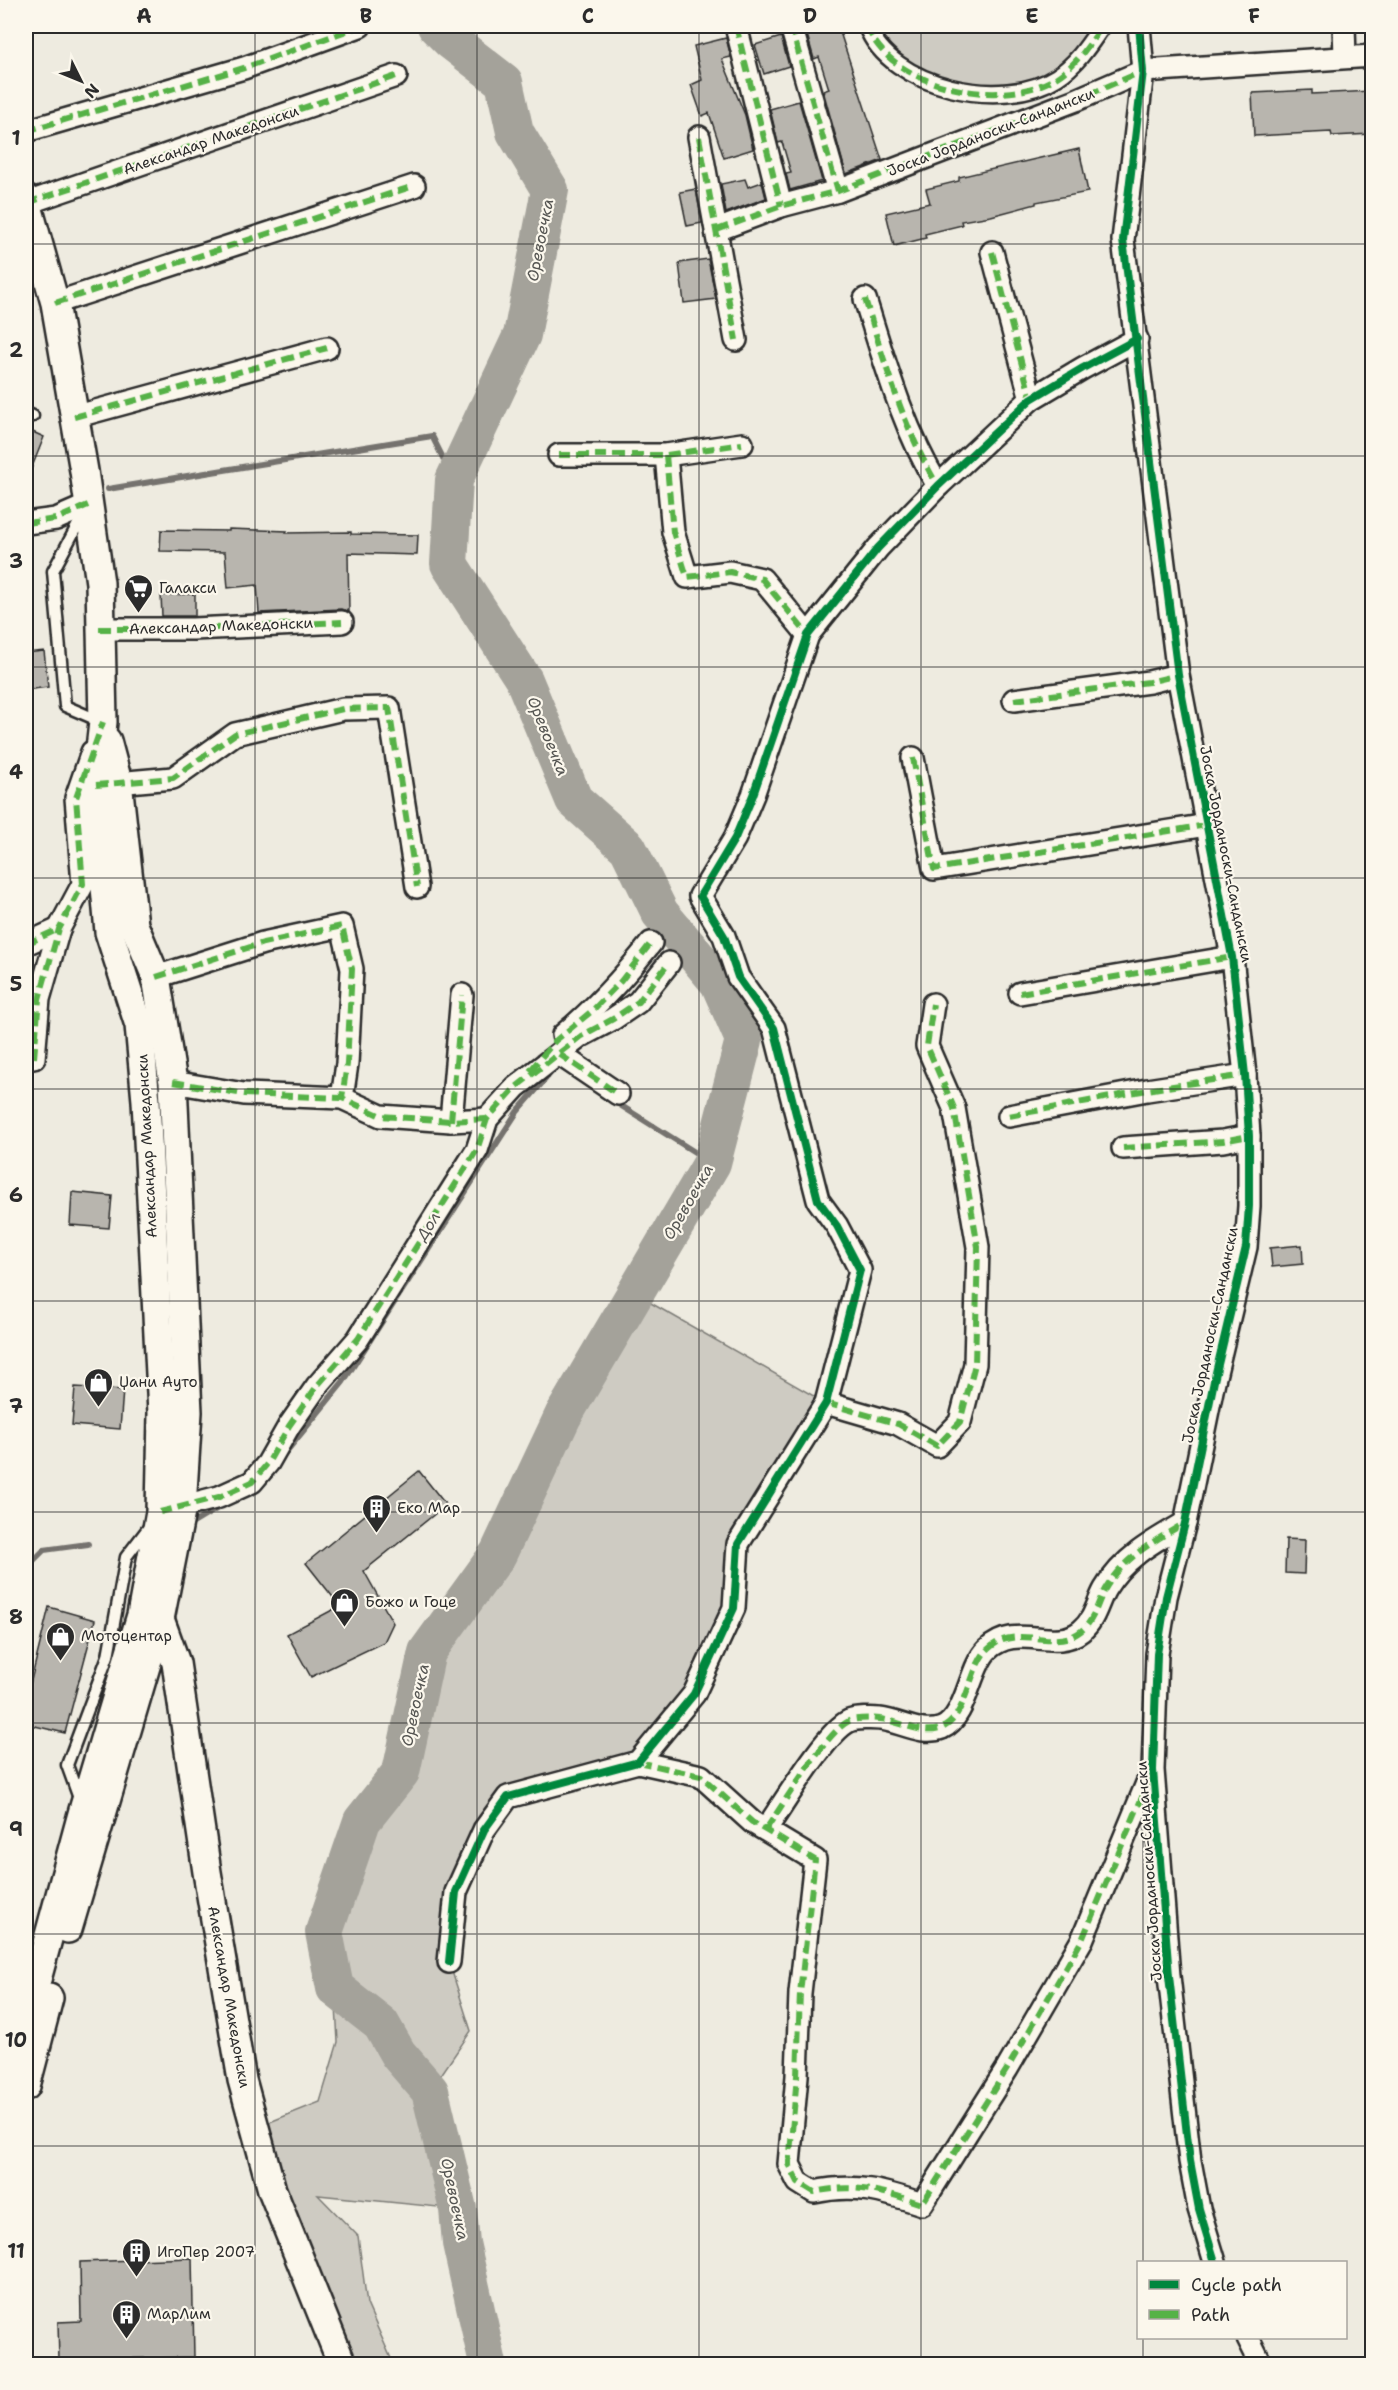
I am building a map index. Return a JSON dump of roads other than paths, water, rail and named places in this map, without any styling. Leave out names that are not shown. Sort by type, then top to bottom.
[{"type":"street","points":[[26,131],[244,68],[360,26]]},
{"type":"street","points":[[736,26],[781,206]]},
{"type":"street","points":[[790,26],[838,191]]},
{"type":"street","points":[[867,26],[880,50],[907,71],[965,92],[1001,94],[1032,88],[1056,78],[1083,56],[1102,26]]},
{"type":"street","name":"Јоска Јорданоски-Сандански","points":[[1139,26],[1143,70],[1123,240],[1178,675],[1232,957],[1249,1136],[1249,1206],[1246,1247],[1214,1381],[1185,1523],[1166,1597],[1157,1654],[1153,1770],[1169,1977],[1190,2161],[1199,2209],[1215,2261]]},
{"type":"street","points":[[1150,26],[1143,70],[1372,56]]},
{"type":"street","points":[[1344,26],[1345,57]]},
{"type":"street","name":"Јоска Јорданоски-Сандански","points":[[717,230],[781,206],[838,191],[1076,100],[1143,70]]},
{"type":"street","name":"Александар Македонски","points":[[171,1509],[162,1413],[145,1090],[139,1025],[109,932],[107,783],[99,629],[100,583],[55,303],[26,201],[396,76]]},
{"type":"street","points":[[699,137],[736,340]]},
{"type":"street","points":[[55,303],[414,186]]},
{"type":"street","points":[[992,252],[1031,399]]},
{"type":"street","points":[[865,299],[898,402],[922,459],[938,486]]},
{"type":"street","points":[[638,1762],[694,1694],[734,1608],[738,1544],[826,1403],[861,1270],[837,1226],[818,1200],[774,1028],[738,977],[724,936],[700,896],[735,837],[753,795],[808,635],[878,548],[938,486],[1031,399],[1137,339]]},
{"type":"street","points":[[74,417],[327,348]]},
{"type":"street","points":[[560,455],[666,455],[742,444]]},
{"type":"street","points":[[666,455],[673,532],[687,577],[730,572],[762,579],[808,635]]},
{"type":"street","points":[[26,524],[56,519],[88,505]]},
{"type":"street","name":"Александар Македонски","points":[[99,629],[193,629],[342,622]]},
{"type":"street","points":[[1014,700],[1149,682],[1178,675]]},
{"type":"street","points":[[107,783],[173,778],[235,734],[343,709],[388,708],[417,887]]},
{"type":"street","name":"Александар Македонски","points":[[34,1058],[39,999],[59,929],[82,884],[76,798],[103,722]]},
{"type":"street","name":"Јоска Јорданоски-Сандански","points":[[913,758],[934,869],[1207,825]]},
{"type":"street","name":"Александар Македонски","points":[[26,2086],[151,1617],[188,1412],[172,1082],[156,977],[134,924],[107,783]]},
{"type":"street","points":[[156,977],[263,943],[342,926],[352,969],[347,1064],[342,1098]]},
{"type":"street","points":[[26,944],[59,929]]},
{"type":"street","points":[[171,1509],[219,1497],[252,1482],[268,1463],[294,1418],[317,1386],[358,1339],[477,1150],[487,1119],[555,1041],[592,1011],[621,981],[651,943]]},
{"type":"street","name":"Јоска Јорданоски-Сандански","points":[[1020,993],[1232,957]]},
{"type":"street","points":[[516,1087],[581,1036],[638,1002],[669,963]]},
{"type":"street","points":[[451,1121],[462,995]]},
{"type":"street","points":[[826,1403],[898,1424],[937,1446],[960,1422],[975,1364],[978,1247],[954,1108],[927,1046],[933,1004]]},
{"type":"street","points":[[559,1054],[618,1094]]},
{"type":"street","points":[[1009,1116],[1147,1090],[1245,1075]]},
{"type":"street","name":"Александар Македонски","points":[[172,1082],[244,1094],[342,1098],[381,1116],[451,1121],[487,1119]]},
{"type":"street","points":[[1123,1148],[1223,1141],[1249,1136]]},
{"type":"street","points":[[766,1829],[831,1735],[850,1720],[879,1718],[925,1730],[943,1728],[956,1716],[984,1652],[999,1640],[1021,1636],[1066,1640],[1081,1631],[1093,1618],[1106,1588],[1132,1555],[1185,1523]]},
{"type":"street","name":"Александар Македонски","points":[[26,2020],[82,1810],[151,1617]]},
{"type":"street","name":"Александар Македонски","points":[[151,1617],[176,1663],[207,1872],[242,2080],[272,2190],[342,2364]]},
{"type":"street","name":"Јоска Јорданоски-Сандански","points":[[449,1962],[456,1892],[484,1830],[508,1797],[638,1762],[701,1776],[752,1822],[815,1860],[800,1993],[797,2076],[789,2164],[798,2182],[814,2192],[838,2187],[859,2188],[922,2204],[1007,2069],[1082,1940],[1153,1770]]},
{"type":"street","points":[[1249,2339],[1261,2364]]},
{"type":"lane","points":[[88,505],[53,572],[65,706],[103,722]]},
{"type":"lane","points":[[82,1810],[67,1765],[108,1656],[126,1557],[171,1509]]},
{"type":"waterway","name":"Оревоечка","points":[[436,26],[451,41],[504,82],[515,132],[550,190],[522,335],[454,480],[449,564],[524,680],[574,800],[628,848],[660,913],[719,983],[744,1040],[712,1163],[563,1416],[498,1554],[427,1652],[401,1772],[362,1821],[324,1932],[335,1988],[381,2024],[398,2054],[430,2091],[458,2209],[461,2243],[488,2364]]},
{"type":"waterway","points":[[108,489],[432,436],[454,480]]},
{"type":"waterway","name":"Дол","points":[[281,1458],[343,1382],[517,1112],[554,1069]]},
{"type":"waterway","name":"Дол","points":[[612,1100],[712,1163]]},
{"type":"waterway","name":"Дол","points":[[190,1525],[223,1505]]},
{"type":"waterway","name":"Дол","points":[[26,1568],[44,1550],[88,1544]]},
{"type":"place","name":"Галакси","points":[[138,614]]},
{"type":"place","name":"Џани Ауто","points":[[98,1408]]},
{"type":"place","name":"Еко Мар","points":[[376,1534]]},
{"type":"place","name":"Божо и Гоце","points":[[344,1628]]},
{"type":"place","name":"Мотоцентар","points":[[60,1662]]},
{"type":"place","name":"ИгоПер 2007","points":[[136,2278]]},
{"type":"place","name":"МарЛим","points":[[126,2340]]}]
